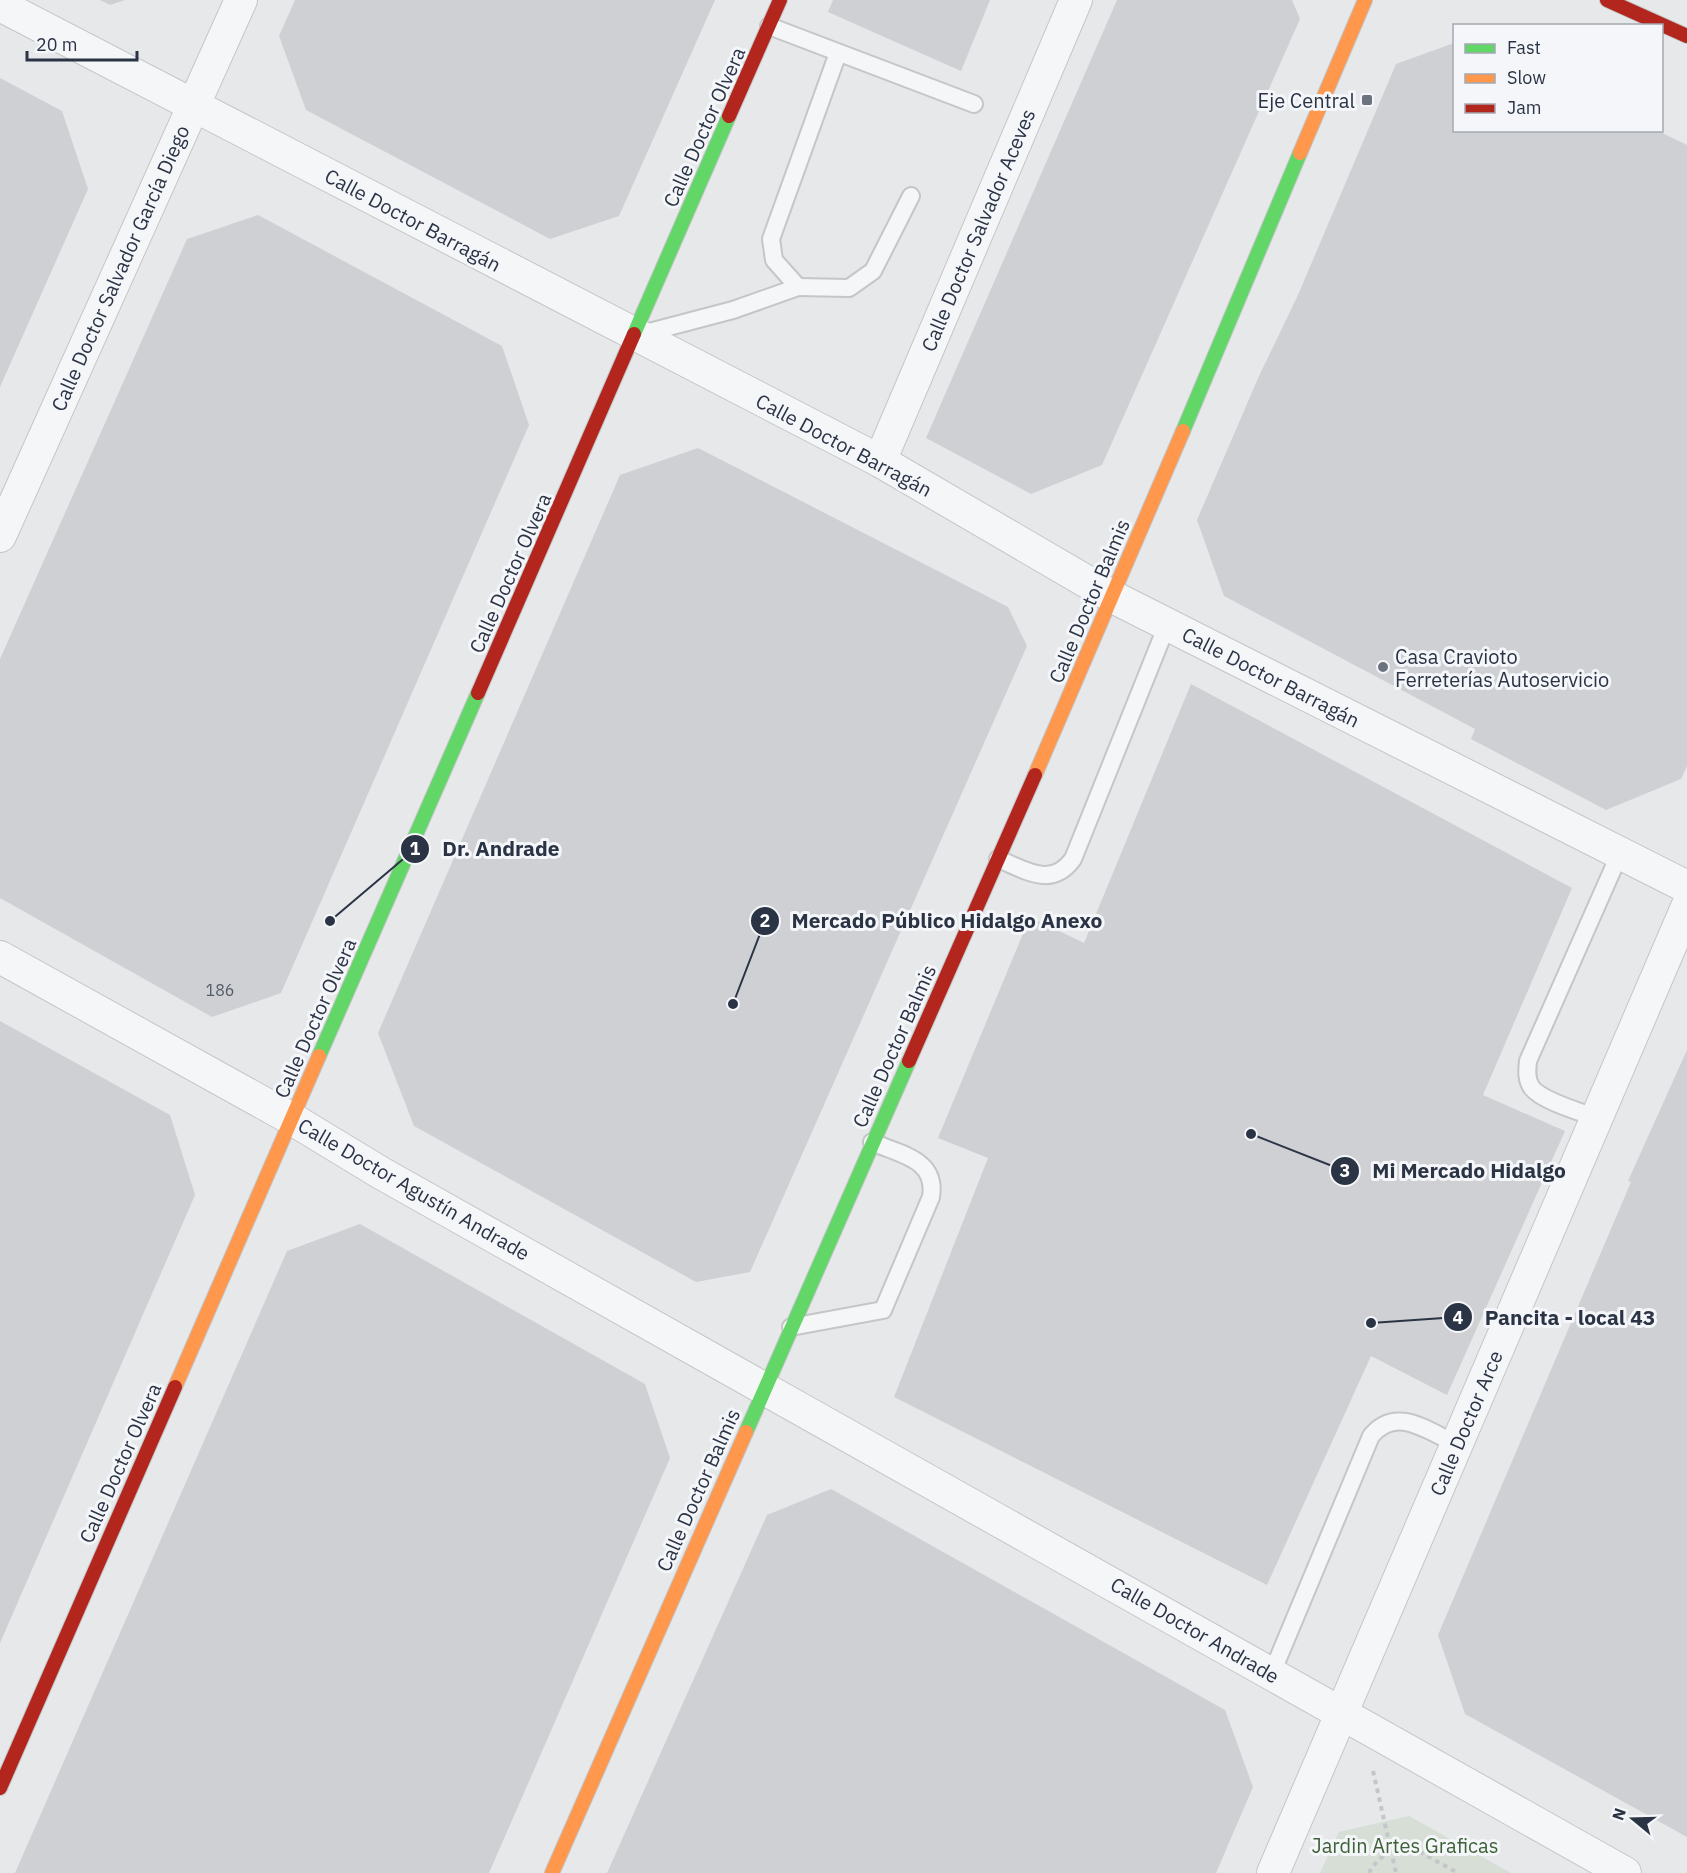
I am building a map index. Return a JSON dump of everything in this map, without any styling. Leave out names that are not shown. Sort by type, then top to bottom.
[{"type":"main road","name":"Calle Doctor Olvera","points":[[0,1788],[780,0]]},
{"type":"main road","name":"Calle Doctor Balmis","points":[[552,1873],[1113,597],[1365,0]]},
{"type":"main road","points":[[1607,0],[1660,24]]},
{"type":"main road","points":[[1663,25],[1687,36]]},
{"type":"street","name":"Calle Doctor Salvador García Diego","points":[[0,536],[241,0]]},
{"type":"street","name":"Calle Doctor Salvador Aceves","points":[[880,461],[1076,0]]},
{"type":"street","name":"Calle Doctor Barragán","points":[[0,5],[634,336],[880,461],[1113,597],[1687,887]]},
{"type":"street","name":"Calle Doctor Arce","points":[[1273,1873],[1687,907]]},
{"type":"street","name":"Calle Doctor Agustín Andrade","points":[[0,957],[292,1119],[381,1173],[765,1386]]},
{"type":"street","name":"Calle Doctor Andrade","points":[[765,1386],[1374,1733],[1625,1873]]},
{"type":"lane","points":[[769,26],[974,104]]},
{"type":"lane","points":[[798,287],[774,260],[771,239],[838,53]]},
{"type":"lane","points":[[634,336],[733,310],[798,287],[849,288],[873,271],[910,196]]},
{"type":"lane","points":[[998,859],[1051,877],[1065,871],[1073,859],[1167,625]]},
{"type":"lane","points":[[1597,1118],[1544,1097],[1532,1089],[1527,1075],[1528,1061],[1620,853]]},
{"type":"lane","points":[[791,1327],[883,1310],[931,1197],[933,1183],[928,1169],[917,1161],[872,1142]]},
{"type":"lane","points":[[1272,1673],[1375,1431],[1380,1425],[1393,1419],[1407,1422],[1457,1444]]},
{"type":"path","points":[[1374,1733],[1372,1761],[1376,1789],[1396,1873]]},
{"type":"path","points":[[1369,1873],[1372,1866],[1390,1849],[1411,1847],[1458,1873]]},
{"type":"green space","name":"Jardin Artes Graficas","points":[[1409,1816],[1511,1873],[1320,1873],[1339,1832]]},
{"type":"building","points":[[100,0],[125,0],[110,5]]},
{"type":"building","points":[[295,0],[715,0],[619,216],[550,239],[306,110],[279,36]]},
{"type":"building","points":[[833,0],[990,0],[961,71],[828,12]]},
{"type":"building","points":[[1117,0],[1292,0],[1300,19],[1102,465],[1031,494],[926,438]]},
{"type":"building","points":[[1453,43],[1453,132],[1660,132],[1687,145],[1687,766],[1681,779],[1606,810],[1471,739],[1475,729],[1224,596],[1197,520],[1259,376],[1298,295],[1396,64]]},
{"type":"building","points":[[0,78],[62,111],[88,189],[0,387]]},
{"type":"building","points":[[258,215],[502,346],[529,425],[281,993],[212,1017],[0,898],[0,659],[187,239]]},
{"type":"building","points":[[698,448],[1008,607],[1027,646],[750,1272],[696,1282],[414,1126],[378,1033],[620,475]]},
{"type":"building","points":[[1191,684],[1572,888],[1483,1095],[1565,1131],[1447,1395],[1371,1356],[1267,1585],[894,1397],[988,1158],[938,1138],[1030,917],[1084,943]]},
{"type":"building","points":[[0,1021],[170,1115],[195,1195],[0,1643]]},
{"type":"building","points":[[1687,1050],[1687,1837],[1465,1714],[1438,1635],[1631,1182],[1628,1181]]},
{"type":"building","points":[[360,1224],[645,1384],[670,1458],[489,1873],[15,1873],[287,1251]]},
{"type":"building","points":[[831,1489],[1225,1710],[1253,1787],[1216,1873],[607,1873],[767,1515]]},
{"type":"traffic: fast","points":[[634,334],[729,116]]},
{"type":"traffic: fast","points":[[1183,431],[1300,153]]},
{"type":"traffic: fast","points":[[319,1056],[478,693]]},
{"type":"traffic: fast","points":[[746,1432],[909,1061]]},
{"type":"traffic: slow","points":[[1300,153],[1365,0]]},
{"type":"traffic: slow","points":[[1035,775],[1183,431]]},
{"type":"traffic: slow","points":[[175,1387],[319,1056]]},
{"type":"traffic: slow","points":[[552,1873],[746,1432]]},
{"type":"traffic: jam","points":[[729,116],[780,0]]},
{"type":"traffic: jam","points":[[1607,0],[1660,24]]},
{"type":"traffic: jam","points":[[1663,25],[1687,36]]},
{"type":"traffic: jam","points":[[478,693],[634,334]]},
{"type":"traffic: jam","points":[[909,1061],[1035,775]]},
{"type":"traffic: jam","points":[[0,1788],[175,1387]]},
{"type":"place","name":"Eje Central","points":[[1367,100]]},
{"type":"place","name":"Casa Cravioto Ferreterías Autoservicio","points":[[1383,667]]},
{"type":"place","name":"Dr. Andrade","points":[[330,921]]},
{"type":"place","name":"Mercado Público Hidalgo Anexo","points":[[733,1004]]},
{"type":"place","name":"Mi Mercado Hidalgo","points":[[1251,1134]]},
{"type":"place","name":"Pancita - local 43","points":[[1371,1323]]}]
